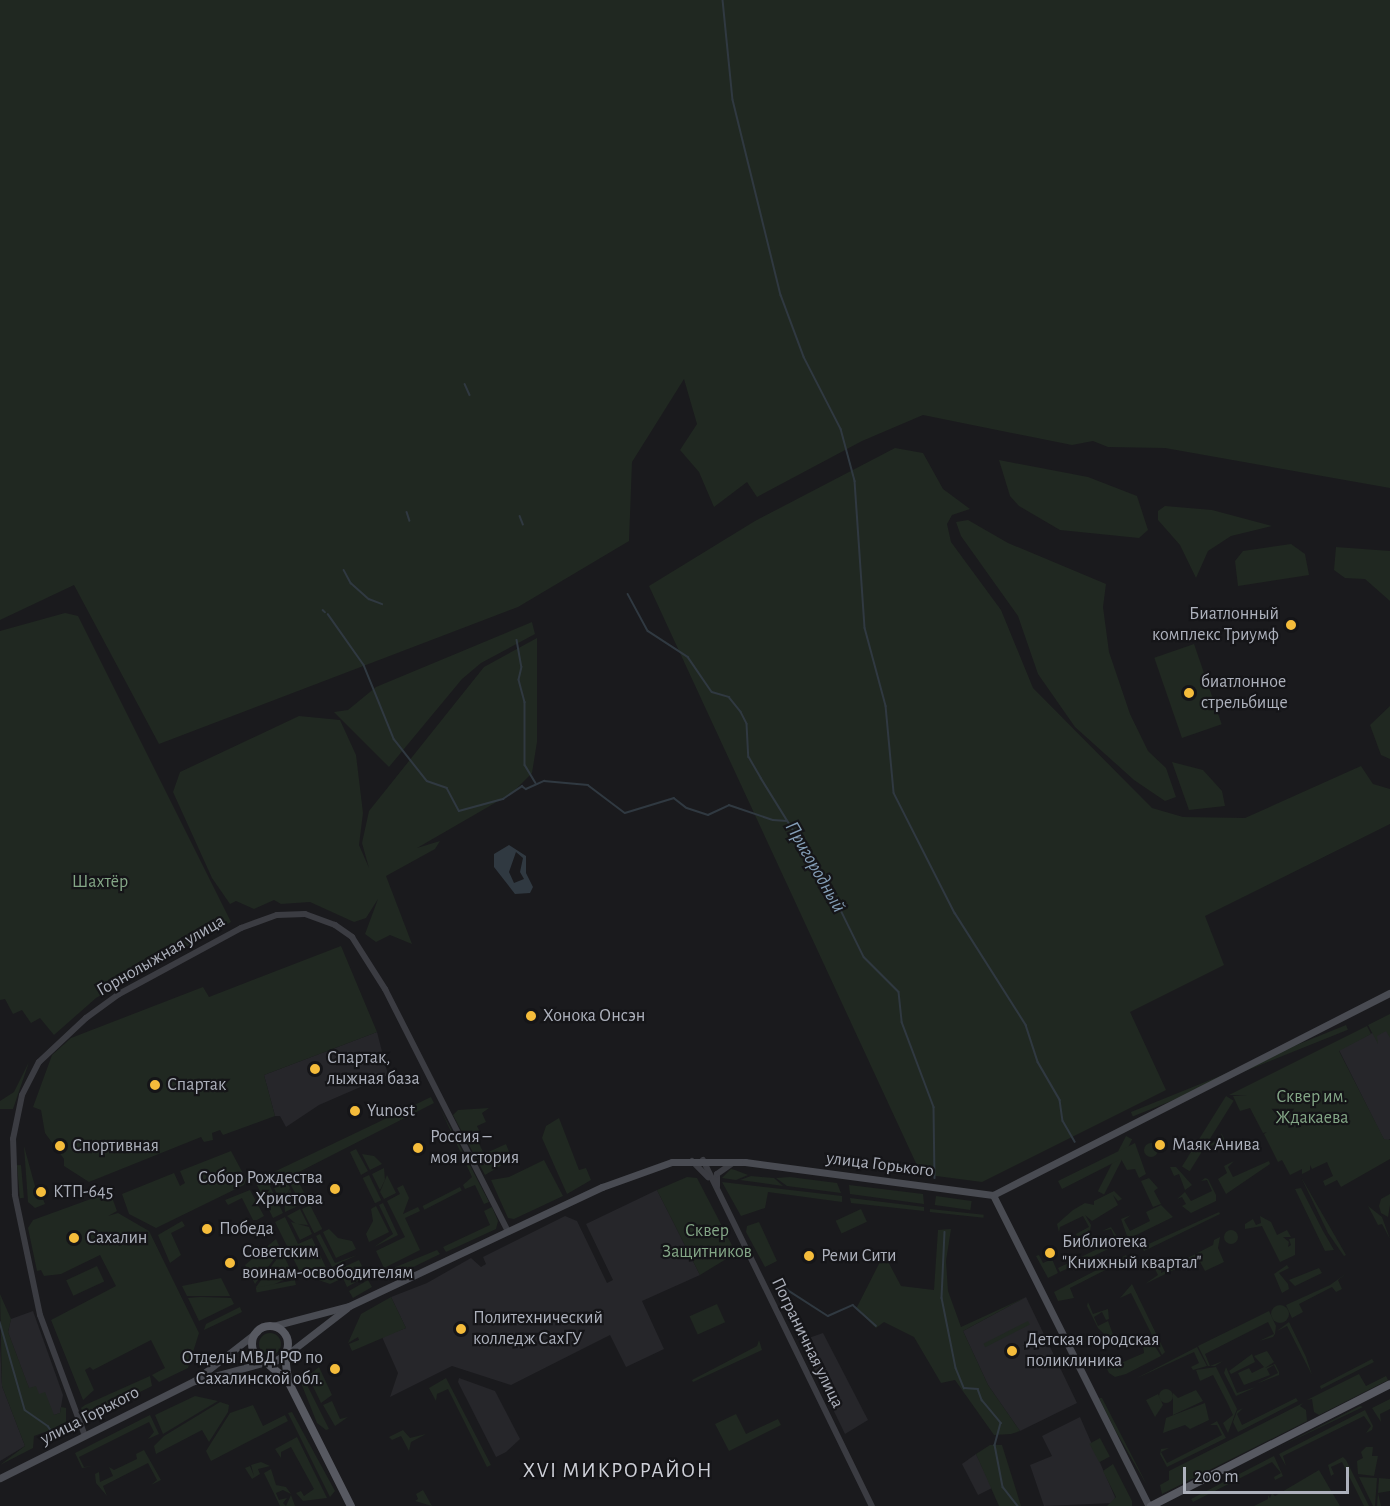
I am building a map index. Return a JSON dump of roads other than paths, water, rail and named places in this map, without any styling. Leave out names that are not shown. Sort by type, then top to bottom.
[{"type":"main road","points":[[1390,993],[993,1195],[1150,1506],[1390,1384]]},
{"type":"main road","name":"улица Горького","points":[[273,1326],[349,1306],[508,1231],[648,1169],[703,1159],[736,1161],[993,1195]]},
{"type":"main road","name":"улица Горького","points":[[285,1356],[349,1306]]},
{"type":"main road","points":[[288,1382],[253,1350],[256,1332],[273,1326],[283,1330],[288,1340],[285,1356],[288,1382],[351,1506]]},
{"type":"main road","name":"улица Горького","points":[[0,1478],[194,1381],[256,1332]]},
{"type":"main road","points":[[266,1362],[285,1356]]},
{"type":"main road","name":"улица Горького","points":[[194,1381],[266,1362]]},
{"type":"street","name":"Горнолыжная улица","points":[[85,1436],[40,1315],[15,1195],[15,1125],[22,1095],[39,1062],[68,1033],[119,994],[241,928],[277,915],[305,914],[335,925],[352,937],[385,989],[508,1231]]},
{"type":"street","name":"Пограничная улица","points":[[703,1159],[872,1506]]},
{"type":"street","name":"Пограничная улица","points":[[692,1161],[718,1193]]},
{"type":"street","points":[[718,1193],[717,1174],[736,1161]]},
{"type":"waterway","points":[[723,0],[733,100],[781,295],[804,357],[841,429],[855,481],[865,628],[886,706],[894,793],[955,913],[1026,1025],[1038,1062],[1060,1100],[1063,1121],[1075,1142]]},
{"type":"waterway","points":[[465,384],[470,395]]},
{"type":"waterway","points":[[407,512],[410,521]]},
{"type":"waterway","points":[[520,516],[523,524]]},
{"type":"waterway","points":[[344,570],[351,583],[369,599],[382,604]]},
{"type":"waterway","name":"Пригородный","points":[[628,594],[648,631],[688,657],[712,692],[729,697],[741,712],[747,724],[749,757],[833,894],[864,957],[899,992],[902,1022],[934,1107],[935,1178]]},
{"type":"waterway","points":[[328,614],[364,665],[394,739],[427,781],[447,788],[459,811],[503,799],[522,786],[526,789],[544,781],[588,785],[625,813],[674,798],[687,808],[708,815],[729,805],[773,820],[787,821]]},
{"type":"waterway","points":[[517,640],[522,667],[519,680],[525,702],[525,765],[536,783]]},
{"type":"waterway","name":"Пригородный","points":[[945,1232],[942,1298],[956,1368],[964,1388],[978,1389],[982,1400],[1001,1423],[995,1445],[1003,1487],[1018,1506]]},
{"type":"waterway","points":[[780,1292],[786,1289],[828,1316],[853,1305],[876,1326]]},
{"type":"waterway","points":[[0,1322],[25,1410],[48,1426],[55,1436]]},
{"type":"place","name":"Биатлонный комплекс Триумф","points":[[1291,625]]},
{"type":"place","name":"биатлонное стрельбище","points":[[1189,693]]},
{"type":"place","name":"Хонока Онсэн","points":[[531,1016]]},
{"type":"place","name":"Спартак, лыжная база","points":[[315,1069]]},
{"type":"place","name":"Спартак","points":[[155,1085]]},
{"type":"place","name":"Yunost","points":[[355,1111]]},
{"type":"place","name":"Маяк Анива","points":[[1160,1145]]},
{"type":"place","name":"Спортивная","points":[[60,1146]]},
{"type":"place","name":"Россия – моя история","points":[[418,1148]]},
{"type":"place","name":"Собор Рождества Христова","points":[[335,1189]]},
{"type":"place","name":"КТП-645","points":[[41,1192]]},
{"type":"place","name":"Победа","points":[[207,1229]]},
{"type":"place","name":"Сахалин","points":[[74,1238]]},
{"type":"place","name":"Библиотека \"Книжный квартал\"","points":[[1050,1253]]},
{"type":"place","name":"Реми Сити","points":[[809,1256]]},
{"type":"place","name":"Советским воинам-освободителям","points":[[230,1263]]},
{"type":"place","name":"Политехнический колледж СахГУ","points":[[461,1329]]},
{"type":"place","name":"Детская городская поликлиника","points":[[1012,1351]]},
{"type":"place","name":"Отделы МВД РФ по Сахалинской обл.","points":[[335,1369]]},
{"type":"district","name":"XVI МИКРОРАЙОН","points":[[618,1471]]},
{"type":"park label","name":"Шахтёр","points":[[100,882]]},
{"type":"park label","name":"Сквер им. Ждакаева","points":[[1312,1108]]},
{"type":"park label","name":"Сквер Защитников","points":[[707,1242]]}]
